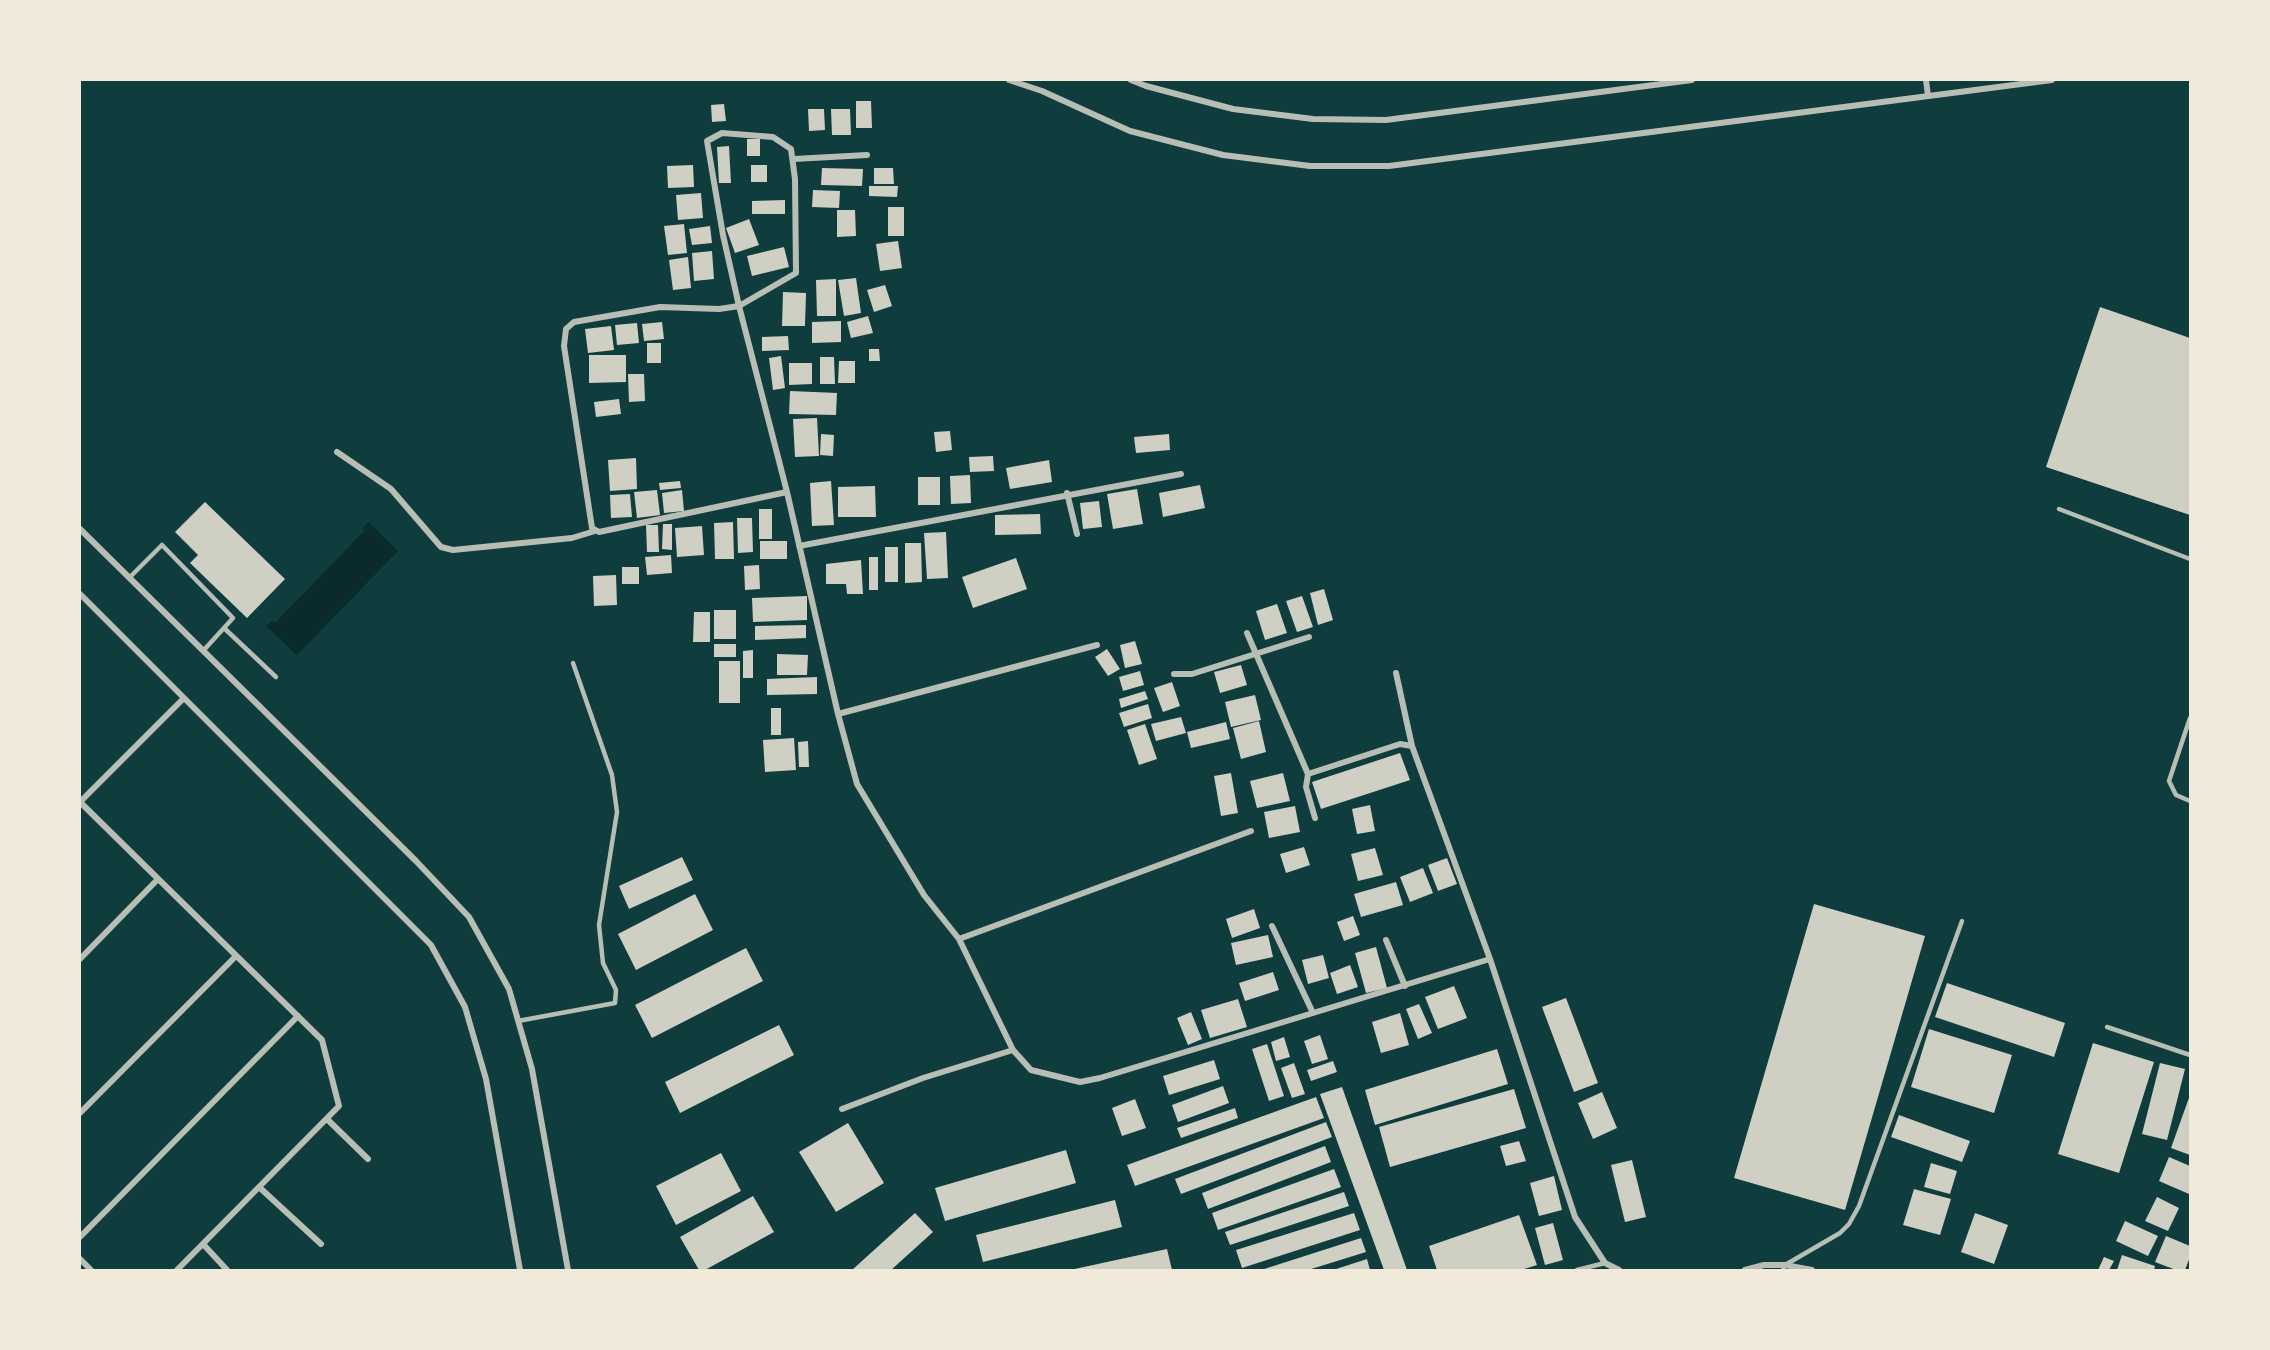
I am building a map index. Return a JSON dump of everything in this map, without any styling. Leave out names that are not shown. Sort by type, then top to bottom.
[{"type":"street","points":[[1010,80],[1042,91],[1130,131],[1223,155],[1310,166],[1389,166],[2052,80]]},
{"type":"street","points":[[1131,80],[1233,109],[1314,119],[1376,120],[1692,80]]},
{"type":"street","points":[[1926,80],[1928,96]]},
{"type":"street","points":[[595,531],[592,528],[564,346],[566,329],[574,322],[660,307],[719,309],[739,306],[796,273],[794,159],[791,149],[773,137],[722,133],[707,141],[723,235],[739,306],[787,492],[838,714],[857,784],[924,895],[959,939],[1013,1050],[1031,1070],[1080,1082],[1490,959]]},
{"type":"street","points":[[794,159],[867,155]]},
{"type":"street","points":[[337,452],[391,489],[441,547],[453,550],[572,538],[595,531],[787,492]]},
{"type":"street","points":[[799,546],[1067,493],[1181,474]]},
{"type":"street","points":[[1067,493],[1077,534]]},
{"type":"street","points":[[80,529],[416,861],[469,917],[509,989],[532,1069],[567,1270]]},
{"type":"street","points":[[80,594],[431,945],[465,1007],[486,1080],[520,1270]]},
{"type":"street","points":[[1247,633],[1308,774],[1306,787],[1316,818]]},
{"type":"street","points":[[1174,674],[1192,674],[1309,637]]},
{"type":"street","points":[[838,714],[1097,645]]},
{"type":"street","points":[[1396,673],[1412,746],[1490,959],[1575,1217],[1605,1263],[1619,1270]]},
{"type":"street","points":[[177,1270],[339,1106],[322,1040],[80,802],[184,698]]},
{"type":"street","points":[[1308,774],[1400,744],[1412,746]]},
{"type":"street","points":[[959,939],[1251,831]]},
{"type":"street","points":[[80,959],[158,879]]},
{"type":"street","points":[[1272,926],[1313,1013]]},
{"type":"street","points":[[1386,940],[1405,986]]},
{"type":"street","points":[[80,1113],[236,956]]},
{"type":"street","points":[[80,1237],[298,1016]]},
{"type":"street","points":[[842,1109],[923,1078],[1013,1050]]},
{"type":"street","points":[[327,1119],[368,1160]]},
{"type":"street","points":[[259,1187],[321,1244]]},
{"type":"street","points":[[203,1244],[227,1270]]},
{"type":"street","points":[[80,1259],[91,1270]]},
{"type":"street","points":[[1745,1270],[1764,1265],[1812,1270]]},
{"type":"lane","points":[[2059,508],[2190,559]]},
{"type":"lane","points":[[129,578],[162,545],[233,618],[203,651]]},
{"type":"lane","points":[[224,628],[276,677]]},
{"type":"lane","points":[[518,1021],[615,1003],[616,990],[603,963],[599,925],[617,812],[612,775],[573,663]]},
{"type":"lane","points":[[2190,718],[2169,781],[2176,795],[2190,801]]},
{"type":"lane","points":[[1784,1268],[1840,1233],[1849,1224],[1859,1206],[1962,921]]},
{"type":"lane","points":[[2107,1027],[2190,1055]]},
{"type":"lane","points":[[1577,1270],[1605,1263]]},
{"type":"water","points":[[368,522],[398,551],[297,655],[266,626],[272,620],[275,623],[365,530],[363,528]]},
{"type":"building","points":[[856,101],[871,101],[872,128],[856,128]]},
{"type":"building","points":[[724,104],[726,121],[712,122],[711,105]]},
{"type":"building","points":[[808,109],[824,109],[825,130],[809,131]]},
{"type":"building","points":[[831,109],[850,109],[851,135],[832,135]]},
{"type":"building","points":[[747,139],[760,139],[760,156],[747,156]]},
{"type":"building","points":[[729,146],[731,183],[719,183],[717,147]]},
{"type":"building","points":[[693,165],[694,187],[668,188],[667,166]]},
{"type":"building","points":[[751,165],[767,165],[767,182],[751,182]]},
{"type":"building","points":[[822,168],[863,169],[862,186],[821,185]]},
{"type":"building","points":[[874,168],[893,168],[894,184],[874,184]]},
{"type":"building","points":[[869,186],[898,186],[897,197],[869,196]]},
{"type":"building","points":[[813,190],[840,191],[839,208],[812,207]]},
{"type":"building","points":[[701,193],[703,218],[678,220],[676,195]]},
{"type":"building","points":[[785,200],[785,214],[752,214],[752,201]]},
{"type":"building","points":[[888,207],[904,207],[904,236],[888,236]]},
{"type":"building","points":[[837,210],[855,210],[856,236],[837,237]]},
{"type":"building","points":[[749,219],[759,245],[735,253],[726,228]]},
{"type":"building","points":[[684,224],[687,253],[668,255],[664,226]]},
{"type":"building","points":[[710,226],[712,243],[692,245],[689,229]]},
{"type":"building","points":[[898,241],[902,268],[880,271],[876,244]]},
{"type":"building","points":[[784,247],[789,267],[752,276],[747,256]]},
{"type":"building","points":[[712,251],[714,279],[694,281],[692,253]]},
{"type":"building","points":[[688,257],[691,288],[673,290],[669,260]]},
{"type":"building","points":[[856,278],[861,313],[844,316],[838,280]]},
{"type":"building","points":[[836,279],[836,316],[817,316],[816,280]]},
{"type":"building","points":[[885,285],[892,306],[874,312],[867,290]]},
{"type":"building","points":[[783,292],[806,293],[805,326],[782,326]]},
{"type":"building","points":[[2100,307],[2190,338],[2190,515],[2046,467]]},
{"type":"building","points":[[868,316],[873,333],[851,338],[847,322]]},
{"type":"building","points":[[841,321],[841,342],[812,343],[812,322]]},
{"type":"building","points":[[662,322],[664,339],[644,341],[642,324]]},
{"type":"building","points":[[637,323],[639,343],[617,345],[615,325]]},
{"type":"building","points":[[611,326],[614,350],[588,353],[585,329]]},
{"type":"building","points":[[788,336],[789,350],[762,351],[762,337]]},
{"type":"building","points":[[647,343],[661,343],[661,363],[647,363]]},
{"type":"building","points":[[869,349],[879,349],[880,361],[869,361]]},
{"type":"building","points":[[589,355],[626,355],[626,382],[589,383]]},
{"type":"building","points":[[781,356],[785,388],[773,390],[769,358]]},
{"type":"building","points":[[820,357],[834,357],[835,384],[820,384]]},
{"type":"building","points":[[839,361],[855,361],[855,383],[838,383]]},
{"type":"building","points":[[789,363],[812,363],[812,384],[789,385]]},
{"type":"building","points":[[628,374],[644,374],[645,401],[629,402]]},
{"type":"building","points":[[790,391],[837,393],[836,415],[789,414]]},
{"type":"building","points":[[619,399],[621,414],[596,417],[594,402]]},
{"type":"building","points":[[817,418],[819,456],[795,457],[793,419]]},
{"type":"building","points":[[950,431],[952,450],[936,452],[934,432]]},
{"type":"building","points":[[821,434],[834,435],[833,456],[820,455]]},
{"type":"building","points":[[1169,434],[1170,450],[1136,453],[1134,437]]},
{"type":"building","points":[[993,456],[994,471],[970,472],[969,457]]},
{"type":"building","points":[[636,458],[637,489],[610,491],[608,460]]},
{"type":"building","points":[[1049,460],[1052,482],[1010,489],[1006,468]]},
{"type":"building","points":[[970,475],[971,503],[951,504],[950,476]]},
{"type":"building","points":[[918,477],[940,477],[940,505],[918,505]]},
{"type":"building","points":[[680,481],[681,488],[660,490],[659,483]]},
{"type":"building","points":[[831,481],[834,525],[812,526],[810,483]]},
{"type":"building","points":[[1200,485],[1205,508],[1163,517],[1159,493]]},
{"type":"building","points":[[875,486],[876,517],[838,517],[838,487]]},
{"type":"building","points":[[1137,489],[1143,524],[1113,529],[1107,494]]},
{"type":"building","points":[[657,490],[660,515],[637,518],[634,492]]},
{"type":"building","points":[[682,490],[684,511],[664,513],[662,493]]},
{"type":"building","points":[[630,494],[632,517],[611,518],[610,495]]},
{"type":"building","points":[[1099,501],[1102,527],[1083,529],[1080,503]]},
{"type":"building","points":[[205,502],[285,579],[247,618],[190,563],[198,555],[175,532]]},
{"type":"building","points":[[759,509],[772,509],[772,539],[759,539]]},
{"type":"building","points":[[1040,514],[1041,534],[995,535],[995,515]]},
{"type":"building","points":[[737,518],[752,518],[753,552],[738,553]]},
{"type":"building","points":[[733,522],[734,559],[715,559],[714,523]]},
{"type":"building","points":[[663,524],[672,524],[672,550],[662,549]]},
{"type":"building","points":[[646,525],[658,525],[659,552],[647,552]]},
{"type":"building","points":[[702,526],[704,555],[677,557],[675,528]]},
{"type":"building","points":[[946,532],[948,578],[927,579],[924,533]]},
{"type":"building","points":[[760,541],[787,541],[787,559],[760,559]]},
{"type":"building","points":[[905,543],[921,543],[922,582],[905,583]]},
{"type":"building","points":[[885,547],[898,547],[898,582],[885,582]]},
{"type":"building","points":[[671,555],[672,573],[647,575],[645,557]]},
{"type":"building","points":[[869,557],[878,557],[878,590],[869,590]]},
{"type":"building","points":[[1016,558],[1027,589],[973,608],[962,577]]},
{"type":"building","points":[[861,560],[863,594],[847,594],[846,584],[826,584],[826,564]]},
{"type":"building","points":[[759,565],[760,589],[745,590],[744,566]]},
{"type":"building","points":[[622,567],[639,567],[639,584],[622,584]]},
{"type":"building","points":[[616,575],[617,605],[594,606],[593,576]]},
{"type":"building","points":[[1324,589],[1333,620],[1318,625],[1310,593]]},
{"type":"building","points":[[807,596],[807,620],[753,622],[752,598]]},
{"type":"building","points":[[1302,596],[1313,627],[1297,632],[1286,601]]},
{"type":"building","points":[[1277,604],[1287,633],[1265,640],[1256,611]]},
{"type":"building","points":[[714,610],[736,610],[736,639],[714,639]]},
{"type":"building","points":[[694,612],[710,612],[710,642],[693,642]]},
{"type":"building","points":[[806,625],[806,638],[755,640],[755,626]]},
{"type":"building","points":[[1135,641],[1142,664],[1125,668],[1120,645]]},
{"type":"building","points":[[714,644],[736,644],[736,657],[714,657]]},
{"type":"building","points":[[1107,649],[1120,669],[1108,676],[1095,657]]},
{"type":"building","points":[[753,650],[753,678],[743,678],[743,651]]},
{"type":"building","points":[[777,654],[808,655],[807,675],[777,675]]},
{"type":"building","points":[[719,661],[740,661],[740,703],[719,703]]},
{"type":"building","points":[[1241,665],[1247,685],[1220,693],[1214,672]]},
{"type":"building","points":[[1140,671],[1144,685],[1123,691],[1119,677]]},
{"type":"building","points":[[817,677],[817,694],[767,695],[767,679]]},
{"type":"building","points":[[1172,682],[1180,706],[1163,712],[1154,688]]},
{"type":"building","points":[[1145,691],[1148,699],[1121,708],[1119,699]]},
{"type":"building","points":[[1255,695],[1261,720],[1231,727],[1225,702]]},
{"type":"building","points":[[1148,704],[1152,718],[1124,727],[1119,713]]},
{"type":"building","points":[[771,708],[781,708],[781,735],[771,735]]},
{"type":"building","points":[[1181,717],[1186,733],[1156,741],[1151,724]]},
{"type":"building","points":[[1259,721],[1266,752],[1241,759],[1233,728]]},
{"type":"building","points":[[1226,722],[1230,739],[1191,748],[1187,732]]},
{"type":"building","points":[[1145,724],[1157,759],[1139,765],[1127,730]]},
{"type":"building","points":[[794,738],[796,770],[765,772],[763,740]]},
{"type":"building","points":[[808,741],[809,767],[799,767],[798,742]]},
{"type":"building","points":[[1400,753],[1410,780],[1321,809],[1312,782]]},
{"type":"building","points":[[1231,773],[1238,813],[1221,816],[1214,776]]},
{"type":"building","points":[[1283,773],[1290,801],[1257,808],[1250,781]]},
{"type":"building","points":[[1370,805],[1375,831],[1357,834],[1352,809]]},
{"type":"building","points":[[1295,806],[1300,832],[1269,838],[1264,812]]},
{"type":"building","points":[[1304,847],[1310,865],[1286,873],[1280,854]]},
{"type":"building","points":[[1375,848],[1383,875],[1358,881],[1351,854]]},
{"type":"building","points":[[682,857],[693,880],[629,909],[619,886]]},
{"type":"building","points":[[1447,858],[1457,884],[1438,891],[1428,865]]},
{"type":"building","points":[[1423,868],[1433,893],[1410,902],[1400,877]]},
{"type":"building","points":[[1396,882],[1403,905],[1361,917],[1354,894]]},
{"type":"building","points":[[695,894],[713,930],[636,970],[618,934]]},
{"type":"building","points":[[1814,904],[1925,936],[1845,1210],[1734,1178]]},
{"type":"building","points":[[1254,909],[1260,928],[1232,938],[1226,919]]},
{"type":"building","points":[[1353,916],[1360,935],[1344,941],[1337,922]]},
{"type":"building","points":[[1268,935],[1273,957],[1236,965],[1231,943]]},
{"type":"building","points":[[1376,947],[1387,988],[1366,993],[1355,953]]},
{"type":"building","points":[[746,948],[763,981],[652,1038],[635,1005]]},
{"type":"building","points":[[1323,955],[1329,978],[1308,984],[1302,960]]},
{"type":"building","points":[[1350,965],[1358,987],[1337,994],[1330,973]]},
{"type":"building","points":[[1273,972],[1279,990],[1245,1001],[1239,983]]},
{"type":"building","points":[[1947,983],[2065,1023],[2054,1057],[1935,1017]]},
{"type":"building","points":[[1454,986],[1467,1018],[1438,1029],[1425,997]]},
{"type":"building","points":[[1566,998],[1598,1083],[1574,1092],[1542,1007]]},
{"type":"building","points":[[1238,999],[1247,1027],[1210,1038],[1201,1010]]},
{"type":"building","points":[[1419,1004],[1432,1033],[1418,1039],[1406,1009]]},
{"type":"building","points":[[1191,1012],[1202,1039],[1188,1045],[1177,1018]]},
{"type":"building","points":[[1400,1013],[1409,1045],[1381,1053],[1372,1022]]},
{"type":"building","points":[[779,1025],[794,1055],[680,1113],[665,1082]]},
{"type":"building","points":[[1929,1029],[2012,1055],[1994,1113],[1911,1087]]},
{"type":"building","points":[[1320,1035],[1328,1059],[1312,1064],[1304,1041]]},
{"type":"building","points":[[1284,1037],[1290,1057],[1276,1061],[1271,1042]]},
{"type":"building","points":[[2093,1043],[2154,1062],[2119,1173],[2058,1154]]},
{"type":"building","points":[[1267,1044],[1284,1096],[1269,1101],[1252,1049]]},
{"type":"building","points":[[1497,1049],[1508,1084],[1375,1125],[1365,1090]]},
{"type":"building","points":[[1214,1060],[1220,1079],[1169,1095],[1163,1076]]},
{"type":"building","points":[[1333,1061],[1337,1072],[1311,1081],[1307,1070]]},
{"type":"building","points":[[1294,1063],[1305,1094],[1292,1098],[1281,1068]]},
{"type":"building","points":[[2160,1063],[2185,1069],[2167,1140],[2142,1134]]},
{"type":"building","points":[[1223,1086],[1229,1103],[1178,1122],[1172,1105]]},
{"type":"building","points":[[1342,1087],[1407,1270],[1384,1270],[1320,1094]]},
{"type":"building","points":[[1514,1089],[1526,1128],[1390,1167],[1379,1127]]},
{"type":"building","points":[[1602,1092],[1617,1128],[1593,1139],[1578,1103]]},
{"type":"building","points":[[2190,1095],[2190,1155],[2171,1148]]},
{"type":"building","points":[[1316,1097],[1324,1118],[1135,1186],[1127,1165]]},
{"type":"building","points":[[1135,1099],[1146,1128],[1122,1136],[1112,1108]]},
{"type":"building","points":[[1235,1108],[1238,1118],[1181,1138],[1177,1128]]},
{"type":"building","points":[[1899,1115],[1970,1141],[1962,1162],[1891,1137]]},
{"type":"building","points":[[1326,1122],[1332,1137],[1181,1194],[1175,1179]]},
{"type":"building","points":[[848,1123],[884,1183],[836,1212],[799,1152]]},
{"type":"building","points":[[1519,1141],[1526,1161],[1506,1166],[1500,1146]]},
{"type":"building","points":[[1325,1146],[1331,1162],[1208,1209],[1202,1193]]},
{"type":"building","points":[[1066,1150],[1076,1183],[945,1221],[935,1188]]},
{"type":"building","points":[[721,1153],[741,1191],[676,1225],[656,1186]]},
{"type":"building","points":[[2169,1157],[2190,1166],[2189,1194],[2159,1181]]},
{"type":"building","points":[[1632,1160],[1646,1217],[1625,1222],[1611,1165]]},
{"type":"building","points":[[1931,1163],[1957,1171],[1950,1194],[1924,1187]]},
{"type":"building","points":[[1334,1169],[1341,1187],[1218,1230],[1212,1213]]},
{"type":"building","points":[[1554,1176],[1562,1210],[1539,1216],[1530,1183]]},
{"type":"building","points":[[1914,1189],[1951,1199],[1940,1235],[1903,1225]]},
{"type":"building","points":[[1344,1192],[1349,1206],[1230,1245],[1225,1232]]},
{"type":"building","points":[[753,1196],[774,1232],[705,1270],[699,1270],[680,1237]]},
{"type":"building","points":[[2157,1197],[2179,1208],[2168,1231],[2145,1221]]},
{"type":"building","points":[[1115,1200],[1122,1227],[983,1262],[976,1235]]},
{"type":"building","points":[[915,1213],[933,1232],[891,1270],[852,1270]]},
{"type":"building","points":[[1354,1213],[1360,1230],[1242,1268],[1236,1250]]},
{"type":"building","points":[[1975,1213],[2008,1225],[1994,1264],[1961,1252]]},
{"type":"building","points":[[1519,1215],[1537,1265],[1521,1270],[1437,1270],[1429,1246]]},
{"type":"building","points":[[2125,1221],[2158,1236],[2148,1256],[2116,1241]]},
{"type":"building","points":[[1553,1223],[1563,1260],[1545,1265],[1535,1228]]},
{"type":"building","points":[[2166,1236],[2190,1246],[2190,1257],[2185,1270],[2176,1270],[2155,1262]]},
{"type":"building","points":[[1361,1238],[1366,1252],[1308,1270],[1261,1270]]},
{"type":"building","points":[[1167,1249],[1172,1270],[1070,1270]]},
{"type":"building","points":[[2122,1255],[2155,1266],[2154,1270],[2117,1270]]},
{"type":"building","points":[[2104,1257],[2114,1261],[2109,1270],[2098,1270]]},
{"type":"building","points":[[1367,1259],[1370,1270],[1333,1270]]}]
